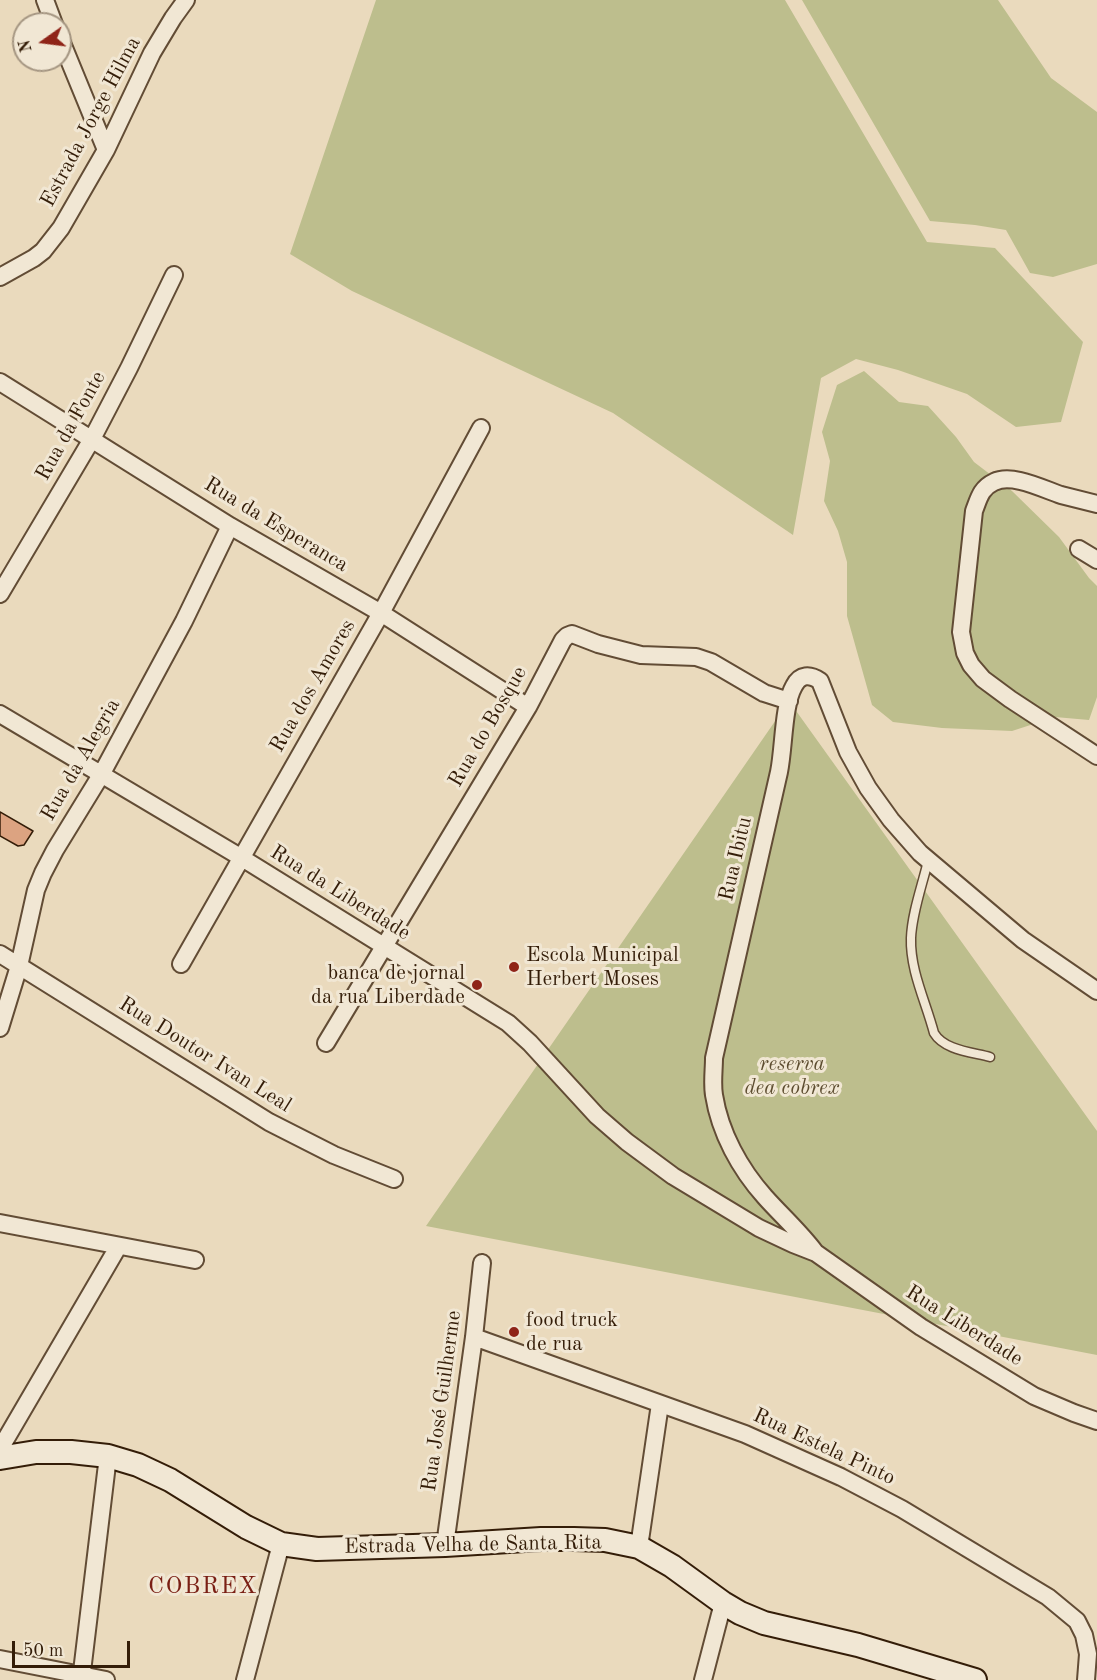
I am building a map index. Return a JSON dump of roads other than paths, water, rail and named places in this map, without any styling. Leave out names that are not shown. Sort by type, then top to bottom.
[{"type":"street","name":"Estrada Jorge Hilma","points":[[0,277],[43,251],[61,228],[106,150],[152,53],[186,0]]},
{"type":"street","points":[[72,67],[106,150]]},
{"type":"street","name":"Rua da Fonte","points":[[0,594],[92,439],[174,275]]},
{"type":"street","name":"Rua da Esperanca","points":[[0,382],[230,526],[381,613],[528,707]]},
{"type":"street","name":"Rua dos Amores","points":[[181,964],[381,613],[481,428]]},
{"type":"street","points":[[1097,504],[1004,478],[988,486],[981,493],[974,511],[961,632],[965,653],[971,666],[983,679],[1097,756]]},
{"type":"street","name":"Rua da Alegria","points":[[0,1028],[19,966],[36,890],[43,873],[101,775],[184,621],[230,526]]},
{"type":"street","points":[[1079,549],[1097,560]]},
{"type":"street","name":"Rua do Bosque","points":[[327,1043],[528,707],[567,636],[572,634],[598,644],[640,655],[696,657],[711,662],[764,693],[789,701]]},
{"type":"street","name":"Rua Ibitu","points":[[816,1253],[764,1196],[733,1151],[720,1120],[713,1093],[714,1058],[780,768],[789,701],[794,685],[800,679],[807,675],[820,681],[848,752],[868,788],[891,820],[928,861]]},
{"type":"street","name":"Rua da Liberdade","points":[[0,714],[242,858],[508,1023],[530,1043],[597,1116],[627,1142],[719,1205],[759,1228],[816,1253]]},
{"type":"street","points":[[928,861],[1023,940],[1097,991]]},
{"type":"street","name":"Rua Doutor Ivan Leal","points":[[0,954],[269,1122],[334,1155],[394,1179]]},
{"type":"street","points":[[0,1224],[195,1260]]},
{"type":"street","points":[[0,1449],[118,1246]]},
{"type":"street","name":"Rua Liberdade","points":[[816,1253],[921,1327],[1034,1396],[1097,1421]]},
{"type":"street","name":"Rua José Guilherme","points":[[445,1545],[483,1263]]},
{"type":"street","name":"Rua Estela Pinto","points":[[474,1337],[745,1434],[842,1478],[902,1509],[1048,1597],[1077,1621],[1084,1635],[1088,1654],[1086,1680]]},
{"type":"street","points":[[639,1547],[660,1404]]},
{"type":"street","name":"Estrada Velha de Santa Rita","points":[[0,1458],[36,1452],[70,1452],[108,1456],[138,1465],[170,1480],[246,1527],[281,1544],[317,1549],[574,1539],[605,1540],[639,1547],[672,1566],[723,1603],[765,1623],[858,1645],[975,1680]]},
{"type":"street","points":[[81,1678],[108,1456]]},
{"type":"street","points":[[245,1680],[281,1544]]},
{"type":"street","points":[[703,1680],[723,1603]]},
{"type":"street","points":[[0,1659],[81,1678],[106,1680]]},
{"type":"lane","points":[[928,861],[914,918],[911,949],[914,967],[934,1033],[938,1040],[946,1046],[990,1057]]},
{"type":"place","name":"Escola Municipal Herbert Moses","points":[[514,967]]},
{"type":"place","name":"banca de jornal da rua Liberdade","points":[[477,985]]},
{"type":"place","name":"food truck de rua","points":[[514,1332]]},
{"type":"district","name":"COBREX","points":[[203,1587]]},
{"type":"park label","name":"reserva dea cobrex","points":[[792,1076]]}]
